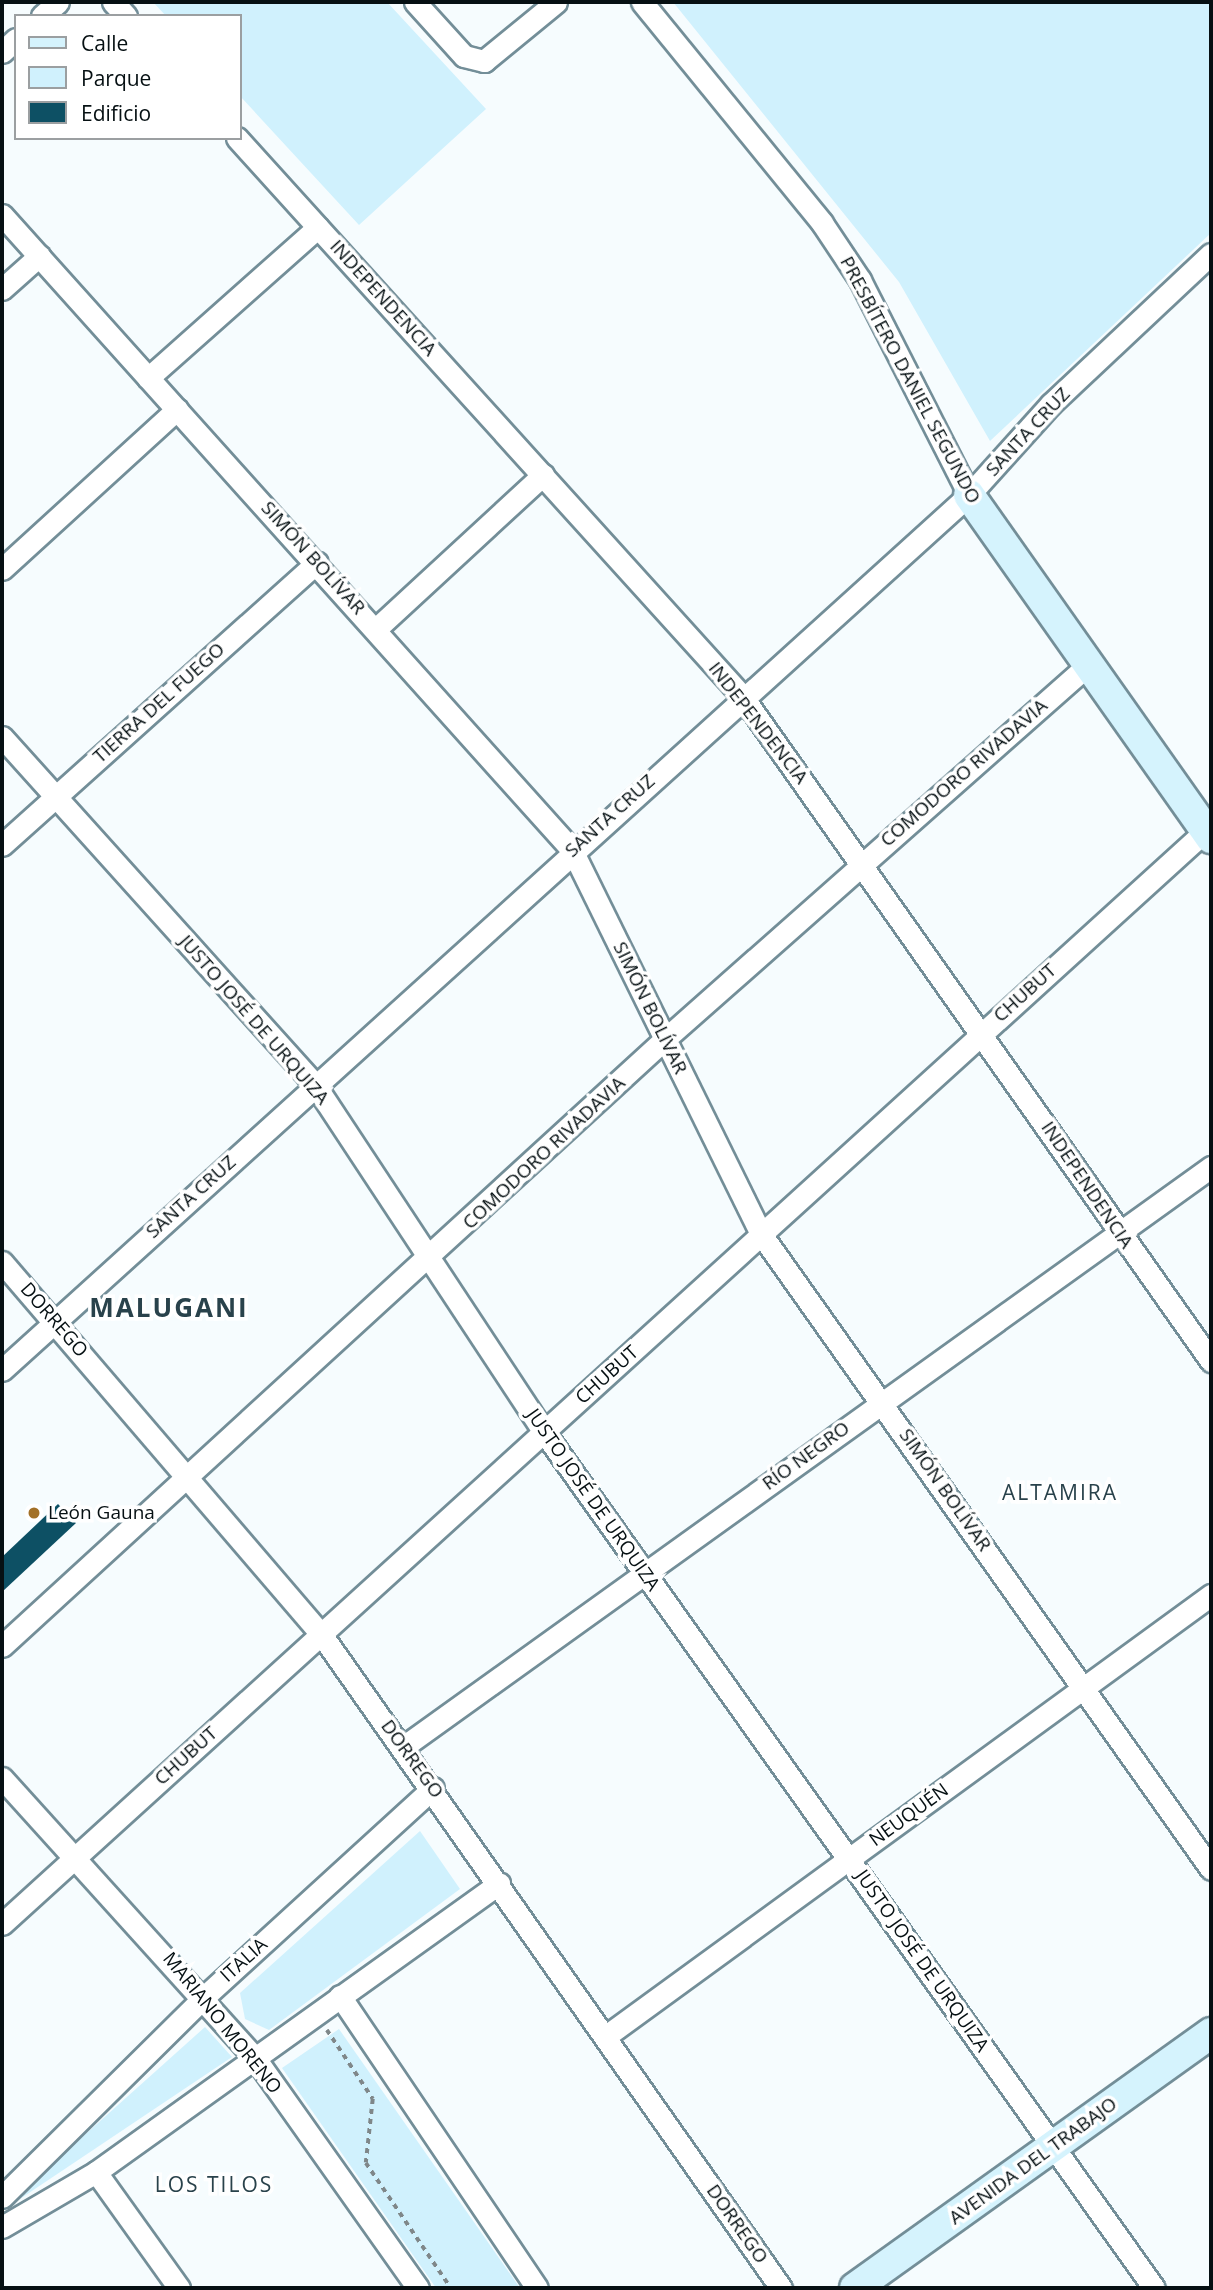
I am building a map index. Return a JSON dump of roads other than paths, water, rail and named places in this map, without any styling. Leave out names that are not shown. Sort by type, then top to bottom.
[{"type":"main road","name":"PRESBÍTERO DANIEL SEGUNDO","points":[[969,495],[1209,831]]},
{"type":"main road","name":"AVENIDA DEL TRABAJO","points":[[855,2288],[1211,2033]]},
{"type":"street","points":[[44,14],[58,2]]},
{"type":"street","points":[[415,2],[464,56],[484,61],[556,2]]},
{"type":"street","name":"PRESBÍTERO DANIEL SEGUNDO","points":[[642,2],[822,223],[860,280],[969,495]]},
{"type":"street","name":"INDEPENDENCIA","points":[[239,140],[743,696],[983,1032],[1119,1233],[1211,1362]]},
{"type":"street","name":"SIMÓN BOLÍVAR","points":[[2,215],[377,628],[572,850],[761,1234],[883,1401],[1211,1868]]},
{"type":"street","points":[[148,378],[318,227]]},
{"type":"street","name":"SANTA CRUZ","points":[[2,1370],[572,850],[969,495],[1051,404],[1211,254]]},
{"type":"street","points":[[2,289],[38,256]]},
{"type":"street","points":[[2,569],[177,409]]},
{"type":"street","points":[[377,628],[542,475]]},
{"type":"street","name":"TIERRA DEL FUEGO","points":[[2,845],[317,562]]},
{"type":"street","name":"COMODORO RIVADAVIA","points":[[2,1646],[188,1475],[430,1260],[665,1039],[1089,664]]},
{"type":"street","name":"JUSTO JOSÉ DE URQUIZA","points":[[2,737],[315,1085],[544,1432],[1154,2288]]},
{"type":"street","name":"CHUBUT","points":[[2,1924],[983,1032],[1209,831]]},
{"type":"street","name":"RÍO NEGRO","points":[[402,1747],[1211,1167]]},
{"type":"street","name":"DORREGO","points":[[2,1262],[188,1475],[321,1634],[433,1788],[781,2288]]},
{"type":"street","name":"NEUQUÉN","points":[[606,2036],[1211,1595]]},
{"type":"street","name":"MARIANO MORENO","points":[[2,1778],[77,1856],[255,2058],[418,2288]]},
{"type":"street","name":"ITALIA","points":[[2,2197],[204,1997],[433,1788]]},
{"type":"street","points":[[2,2227],[96,2172],[499,1883]]},
{"type":"street","points":[[340,1996],[537,2288]]},
{"type":"street","points":[[96,2172],[179,2288]]},
{"type":"place","name":"León Gauna","points":[[34,1513]]},
{"type":"district","name":"MALUGANI","points":[[169,1308]]},
{"type":"district","name":"ALTAMIRA","points":[[1060,1492]]},
{"type":"district","name":"LOS TILOS","points":[[214,2184]]}]
